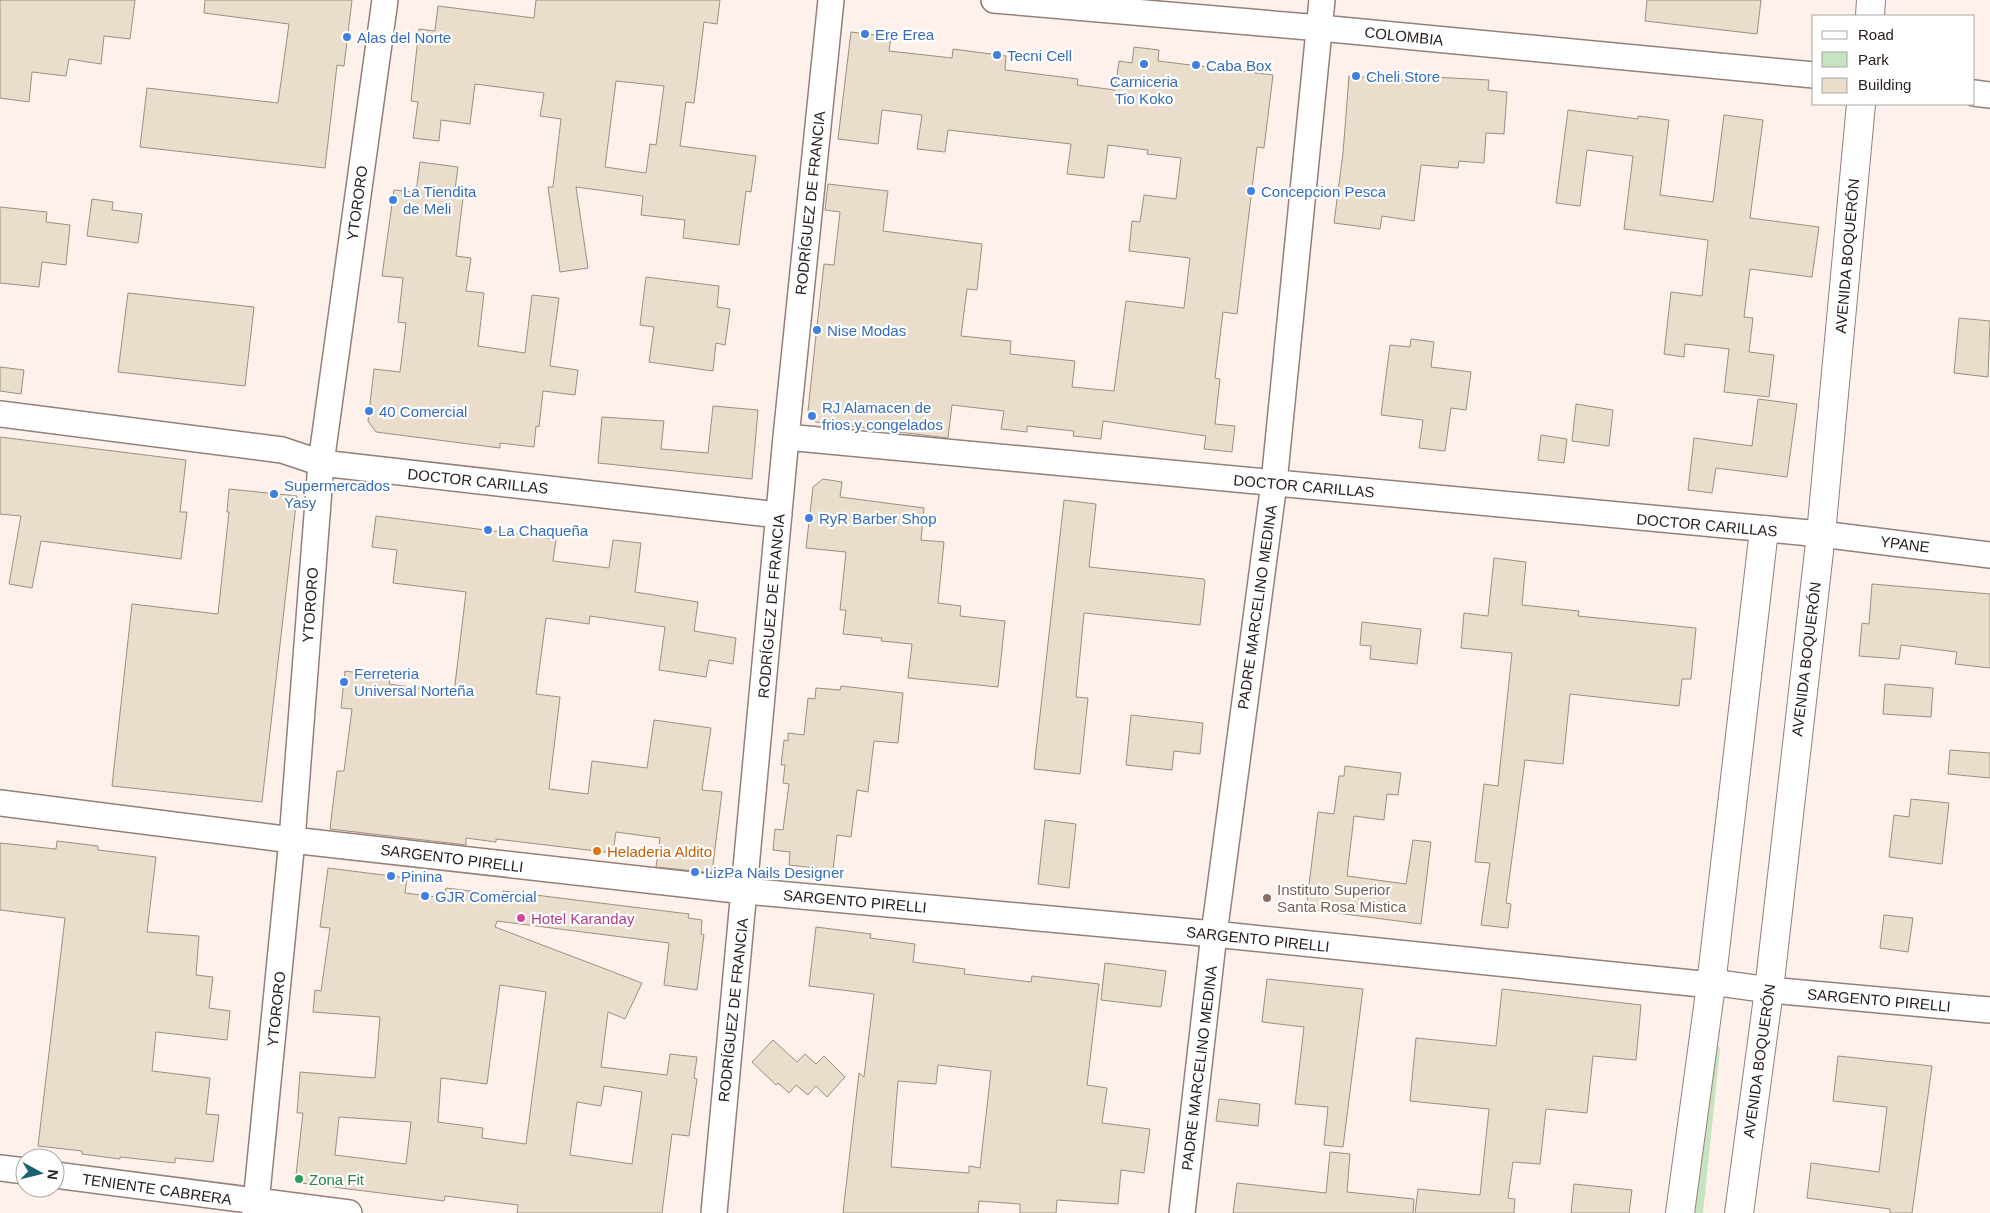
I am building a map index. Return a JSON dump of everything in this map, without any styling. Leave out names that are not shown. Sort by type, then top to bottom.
[{"type":"street","name":"YTORORO","points":[[256,1208],[292,840],[321,463],[385,0]]},
{"type":"street","name":"RODRÍGUEZ DE FRANCIA","points":[[714,1213],[786,437],[831,0]]},
{"type":"street","name":"COLOMBIA","points":[[994,0],[1320,28],[1812,75]]},
{"type":"street","name":"PADRE MARCELINO MEDINA","points":[[1182,1213],[1214,934],[1274,483],[1322,0]]},
{"type":"street","points":[[1870,15],[1871,0]]},
{"type":"street","points":[[1975,93],[1990,94]]},
{"type":"street","name":"AVENIDA BOQUERÓN","points":[[1739,1213],[1769,990],[1821,534],[1861,105]]},
{"type":"street","name":"DOCTOR CARILLAS","points":[[0,414],[282,450],[321,463],[779,515]]},
{"type":"street","name":"DOCTOR CARILLAS","points":[[786,437],[1821,534]]},
{"type":"street","points":[[1680,1213],[1711,985],[1764,530]]},
{"type":"street","name":"YPANE","points":[[1821,534],[1990,555]]},
{"type":"street","name":"SARGENTO PIRELLI","points":[[0,803],[292,840],[745,891],[1214,934],[1711,985],[1712,982],[1769,990],[1990,1010]]},
{"type":"street","points":[[0,1168],[15,1170]]},
{"type":"street","name":"TENIENTE CABRERA","points":[[65,1177],[256,1208],[349,1213]]},
{"type":"green space","points":[[1715,1040],[1720,1049],[1703,1213],[1670,1213],[1688,1046],[1691,1042]]},
{"type":"building","points":[[0,0],[135,0],[130,39],[104,36],[101,64],[69,59],[66,76],[32,72],[29,102],[0,98]]},
{"type":"building","points":[[205,0],[352,0],[344,66],[337,65],[325,168],[140,147],[147,88],[278,103],[289,24],[204,13]]},
{"type":"building","points":[[536,0],[720,0],[717,24],[704,22],[694,103],[686,102],[680,146],[756,156],[751,192],[746,191],[739,245],[683,238],[685,220],[641,215],[643,196],[576,187],[588,268],[560,272],[548,187],[553,187],[561,119],[540,116],[544,93],[475,84],[470,124],[441,120],[439,141],[413,138],[418,102],[411,101],[419,29],[435,31],[438,6],[534,18]],"holes":[[[616,81],[664,86],[656,145],[650,144],[646,173],[605,167]]]},
{"type":"building","points":[[1647,0],[1761,0],[1757,34],[1645,21]]},
{"type":"building","points":[[851,32],[891,37],[889,51],[952,58],[953,49],[1006,56],[1005,70],[1078,79],[1077,85],[1115,90],[1119,61],[1132,63],[1134,47],[1159,50],[1158,61],[1273,75],[1264,148],[1257,147],[1237,314],[1223,312],[1215,378],[1220,379],[1215,424],[1235,426],[1232,452],[1204,449],[1206,436],[1103,421],[1101,439],[1073,436],[1074,431],[1027,426],[1027,432],[1001,429],[1004,411],[952,405],[948,438],[816,422],[808,411],[824,264],[834,265],[840,212],[825,210],[828,184],[888,191],[883,231],[982,244],[977,290],[967,289],[961,336],[1011,341],[1010,354],[1075,361],[1072,387],[1114,391],[1126,301],[1184,308],[1190,258],[1129,251],[1132,221],[1140,222],[1144,195],[1176,199],[1181,158],[1147,154],[1148,150],[1108,145],[1104,178],[1067,174],[1071,144],[948,130],[945,152],[917,149],[922,115],[882,110],[878,144],[838,139]]},
{"type":"building","points":[[1349,76],[1415,81],[1415,76],[1489,80],[1488,90],[1507,92],[1504,134],[1486,133],[1484,163],[1459,161],[1458,168],[1421,165],[1414,221],[1382,216],[1380,229],[1334,223],[1343,153]]},
{"type":"building","points":[[1568,110],[1638,119],[1638,116],[1669,120],[1660,195],[1713,202],[1724,115],[1763,120],[1750,218],[1819,227],[1812,277],[1750,269],[1744,317],[1753,318],[1749,352],[1774,355],[1769,397],[1724,392],[1729,349],[1685,344],[1684,357],[1664,354],[1671,292],[1702,296],[1708,240],[1624,229],[1633,156],[1587,150],[1580,206],[1556,203]]},
{"type":"building","points":[[420,162],[458,167],[454,197],[463,198],[456,256],[471,258],[466,291],[484,293],[478,346],[525,353],[532,295],[559,298],[550,366],[578,370],[575,395],[543,391],[539,427],[536,426],[534,447],[500,443],[500,448],[376,432],[368,421],[374,369],[400,372],[406,323],[398,322],[403,278],[382,276],[394,190],[416,192]]},
{"type":"building","points":[[92,199],[113,202],[112,210],[142,214],[138,243],[87,236]]},
{"type":"building","points":[[0,207],[47,212],[46,222],[70,225],[66,265],[42,262],[39,287],[0,283]]},
{"type":"building","points":[[646,277],[719,286],[717,307],[730,309],[725,345],[716,343],[713,371],[649,362],[654,327],[640,325]]},
{"type":"building","points":[[128,293],[254,307],[245,386],[118,372]]},
{"type":"building","points":[[1959,318],[1990,321],[1988,377],[1954,373]]},
{"type":"building","points":[[1411,339],[1434,342],[1431,367],[1471,372],[1466,410],[1451,408],[1445,451],[1419,448],[1423,420],[1381,415],[1390,345],[1410,347]]},
{"type":"building","points":[[0,367],[24,370],[21,394],[0,391]]},
{"type":"building","points":[[1758,399],[1797,404],[1787,477],[1716,468],[1712,493],[1688,490],[1694,438],[1752,446]]},
{"type":"building","points":[[1576,404],[1613,410],[1609,446],[1572,441]]},
{"type":"building","points":[[713,406],[758,410],[752,479],[598,463],[602,417],[664,421],[661,449],[708,453]]},
{"type":"building","points":[[1541,435],[1567,439],[1564,463],[1538,460]]},
{"type":"building","points":[[0,437],[186,460],[180,512],[187,512],[181,559],[41,541],[32,588],[9,584],[21,516],[0,514]]},
{"type":"building","points":[[823,479],[842,482],[840,497],[924,508],[921,540],[944,542],[938,603],[961,606],[960,616],[1005,621],[998,687],[908,678],[912,644],[881,641],[882,638],[843,634],[846,610],[840,610],[846,552],[806,548],[813,487]]},
{"type":"building","points":[[229,489],[297,496],[262,802],[112,786],[132,604],[218,614],[229,512],[227,512]]},
{"type":"building","points":[[1064,500],[1096,504],[1089,567],[1204,579],[1205,582],[1200,625],[1084,613],[1076,697],[1088,698],[1080,774],[1034,769]]},
{"type":"building","points":[[376,516],[556,539],[553,561],[609,568],[613,540],[641,543],[635,592],[698,602],[694,631],[736,638],[733,664],[709,660],[706,677],[659,670],[665,627],[590,616],[589,624],[546,618],[536,694],[560,697],[549,789],[588,794],[592,761],[647,768],[654,720],[711,728],[702,790],[722,792],[712,873],[656,867],[660,838],[616,832],[613,853],[496,839],[496,842],[466,838],[466,845],[330,829],[337,771],[344,771],[352,709],[341,708],[345,671],[390,677],[389,684],[454,693],[466,592],[393,583],[397,550],[372,547]]},
{"type":"building","points":[[1494,558],[1526,562],[1522,605],[1579,611],[1578,616],[1696,628],[1691,679],[1682,679],[1679,706],[1570,694],[1563,764],[1525,760],[1506,903],[1511,904],[1508,928],[1481,925],[1490,863],[1475,862],[1484,784],[1498,786],[1512,653],[1461,648],[1464,613],[1488,616]]},
{"type":"building","points":[[1872,584],[1990,594],[1990,668],[1955,664],[1957,652],[1901,645],[1899,659],[1859,656],[1862,623],[1869,624]]},
{"type":"building","points":[[1362,622],[1421,629],[1417,664],[1370,659],[1371,646],[1360,645]]},
{"type":"building","points":[[1885,684],[1933,688],[1931,717],[1883,714]]},
{"type":"building","points":[[841,686],[903,693],[898,743],[874,741],[868,792],[857,790],[851,837],[837,835],[833,870],[789,865],[790,852],[773,850],[775,829],[783,830],[789,784],[783,783],[785,765],[781,765],[784,740],[788,741],[788,733],[804,735],[808,698],[815,699],[816,688],[840,690]]},
{"type":"building","points":[[1131,715],[1203,723],[1200,754],[1174,751],[1172,770],[1126,765]]},
{"type":"building","points":[[1950,750],[1990,753],[1990,778],[1948,774]]},
{"type":"building","points":[[1345,766],[1401,773],[1398,795],[1387,794],[1384,820],[1354,816],[1347,876],[1406,884],[1413,840],[1431,842],[1421,924],[1306,909],[1318,812],[1334,814],[1339,776],[1344,776]]},
{"type":"building","points":[[1911,799],[1949,803],[1942,864],[1889,857],[1894,815],[1909,817]]},
{"type":"building","points":[[1045,820],[1076,824],[1069,888],[1038,884]]},
{"type":"building","points":[[57,841],[98,846],[98,850],[156,857],[147,932],[199,936],[196,975],[213,977],[209,1008],[230,1011],[227,1040],[156,1032],[152,1071],[210,1078],[206,1114],[219,1115],[213,1162],[175,1158],[175,1163],[120,1157],[120,1159],[82,1154],[82,1151],[65,1148],[38,1146],[65,918],[0,910],[0,843],[56,849]]},
{"type":"building","points":[[328,868],[407,878],[405,893],[444,898],[446,888],[503,895],[503,891],[689,914],[688,918],[702,920],[701,934],[704,935],[697,990],[664,985],[669,943],[497,921],[495,927],[642,983],[625,1019],[608,1012],[601,1067],[667,1075],[670,1054],[697,1057],[694,1078],[697,1079],[689,1136],[672,1134],[662,1213],[517,1213],[518,1205],[445,1196],[444,1201],[301,1183],[296,1175],[303,1113],[297,1113],[300,1072],[375,1078],[380,1017],[313,1012],[315,990],[321,991],[330,928],[320,927]],"holes":[[[500,985],[546,992],[526,1144],[482,1138],[483,1128],[438,1122],[441,1078],[487,1084]],[[604,1086],[642,1092],[632,1164],[570,1155],[577,1102],[601,1106]],[[339,1117],[411,1122],[406,1164],[335,1155]]]},
{"type":"building","points":[[1884,915],[1913,918],[1908,952],[1880,948]]},
{"type":"building","points":[[816,927],[871,934],[870,938],[915,944],[913,962],[965,969],[964,974],[1031,982],[1032,976],[1099,984],[1087,1085],[1107,1088],[1102,1123],[1150,1129],[1144,1173],[1121,1170],[1118,1204],[1057,1200],[1056,1213],[1020,1213],[1020,1204],[979,1201],[978,1213],[843,1213],[859,1073],[864,1077],[874,994],[809,986]],"holes":[[[938,1065],[991,1071],[980,1168],[969,1166],[969,1173],[891,1167],[898,1081],[936,1084]]]},
{"type":"building","points":[[1105,963],[1166,971],[1161,1007],[1101,1000]]},
{"type":"building","points":[[1267,979],[1363,989],[1343,1147],[1324,1145],[1328,1107],[1295,1104],[1304,1027],[1262,1022]]},
{"type":"building","points":[[1502,989],[1641,1005],[1636,1060],[1593,1056],[1587,1113],[1546,1109],[1540,1164],[1513,1162],[1508,1198],[1515,1199],[1514,1213],[1415,1213],[1418,1189],[1480,1195],[1489,1109],[1410,1101],[1416,1038],[1496,1046]]},
{"type":"building","points":[[773,1040],[797,1062],[805,1054],[816,1064],[824,1056],[845,1077],[827,1097],[816,1086],[808,1095],[796,1085],[789,1093],[778,1083],[776,1085],[752,1062]]},
{"type":"building","points":[[1838,1056],[1932,1066],[1912,1213],[1890,1213],[1890,1209],[1807,1198],[1811,1163],[1879,1172],[1887,1107],[1833,1101]]},
{"type":"building","points":[[1219,1099],[1260,1104],[1258,1126],[1216,1121]]},
{"type":"building","points":[[1330,1152],[1350,1154],[1347,1192],[1414,1199],[1413,1213],[1233,1213],[1237,1183],[1326,1193]]},
{"type":"building","points":[[1574,1184],[1632,1190],[1629,1213],[1571,1213]]},
{"type":"place","name":"Ere Erea","points":[[865,34]]},
{"type":"place","name":"Alas del Norte","points":[[347,37]]},
{"type":"place","name":"Tecni Cell","points":[[997,55]]},
{"type":"place","name":"Carniceria Tio Koko","points":[[1144,64]]},
{"type":"place","name":"Caba Box","points":[[1196,65]]},
{"type":"place","name":"Cheli Store","points":[[1356,76]]},
{"type":"place","name":"Concepcion Pesca","points":[[1251,191]]},
{"type":"place","name":"La Tiendita de Meli","points":[[393,200]]},
{"type":"place","name":"Nise Modas","points":[[817,330]]},
{"type":"place","name":"40 Comercial","points":[[369,411]]},
{"type":"place","name":"RJ Alamacen de frios y congelados","points":[[812,416]]},
{"type":"place","name":"Supermercados Yasy","points":[[274,494]]},
{"type":"place","name":"RyR Barber Shop","points":[[809,518]]},
{"type":"place","name":"La Chaqueña","points":[[488,530]]},
{"type":"place","name":"Ferreteria Universal Norteña","points":[[344,682]]},
{"type":"place","name":"Heladeria Aldito","points":[[597,851]]},
{"type":"place","name":"LizPa Nails Designer","points":[[695,872]]},
{"type":"place","name":"Pinina","points":[[391,876]]},
{"type":"place","name":"GJR Comercial","points":[[425,896]]},
{"type":"place","name":"Instituto Superior Santa Rosa Mistica","points":[[1267,898]]},
{"type":"place","name":"Hotel Karanday","points":[[521,918]]},
{"type":"place","name":"Zona Fit","points":[[299,1179]]}]
